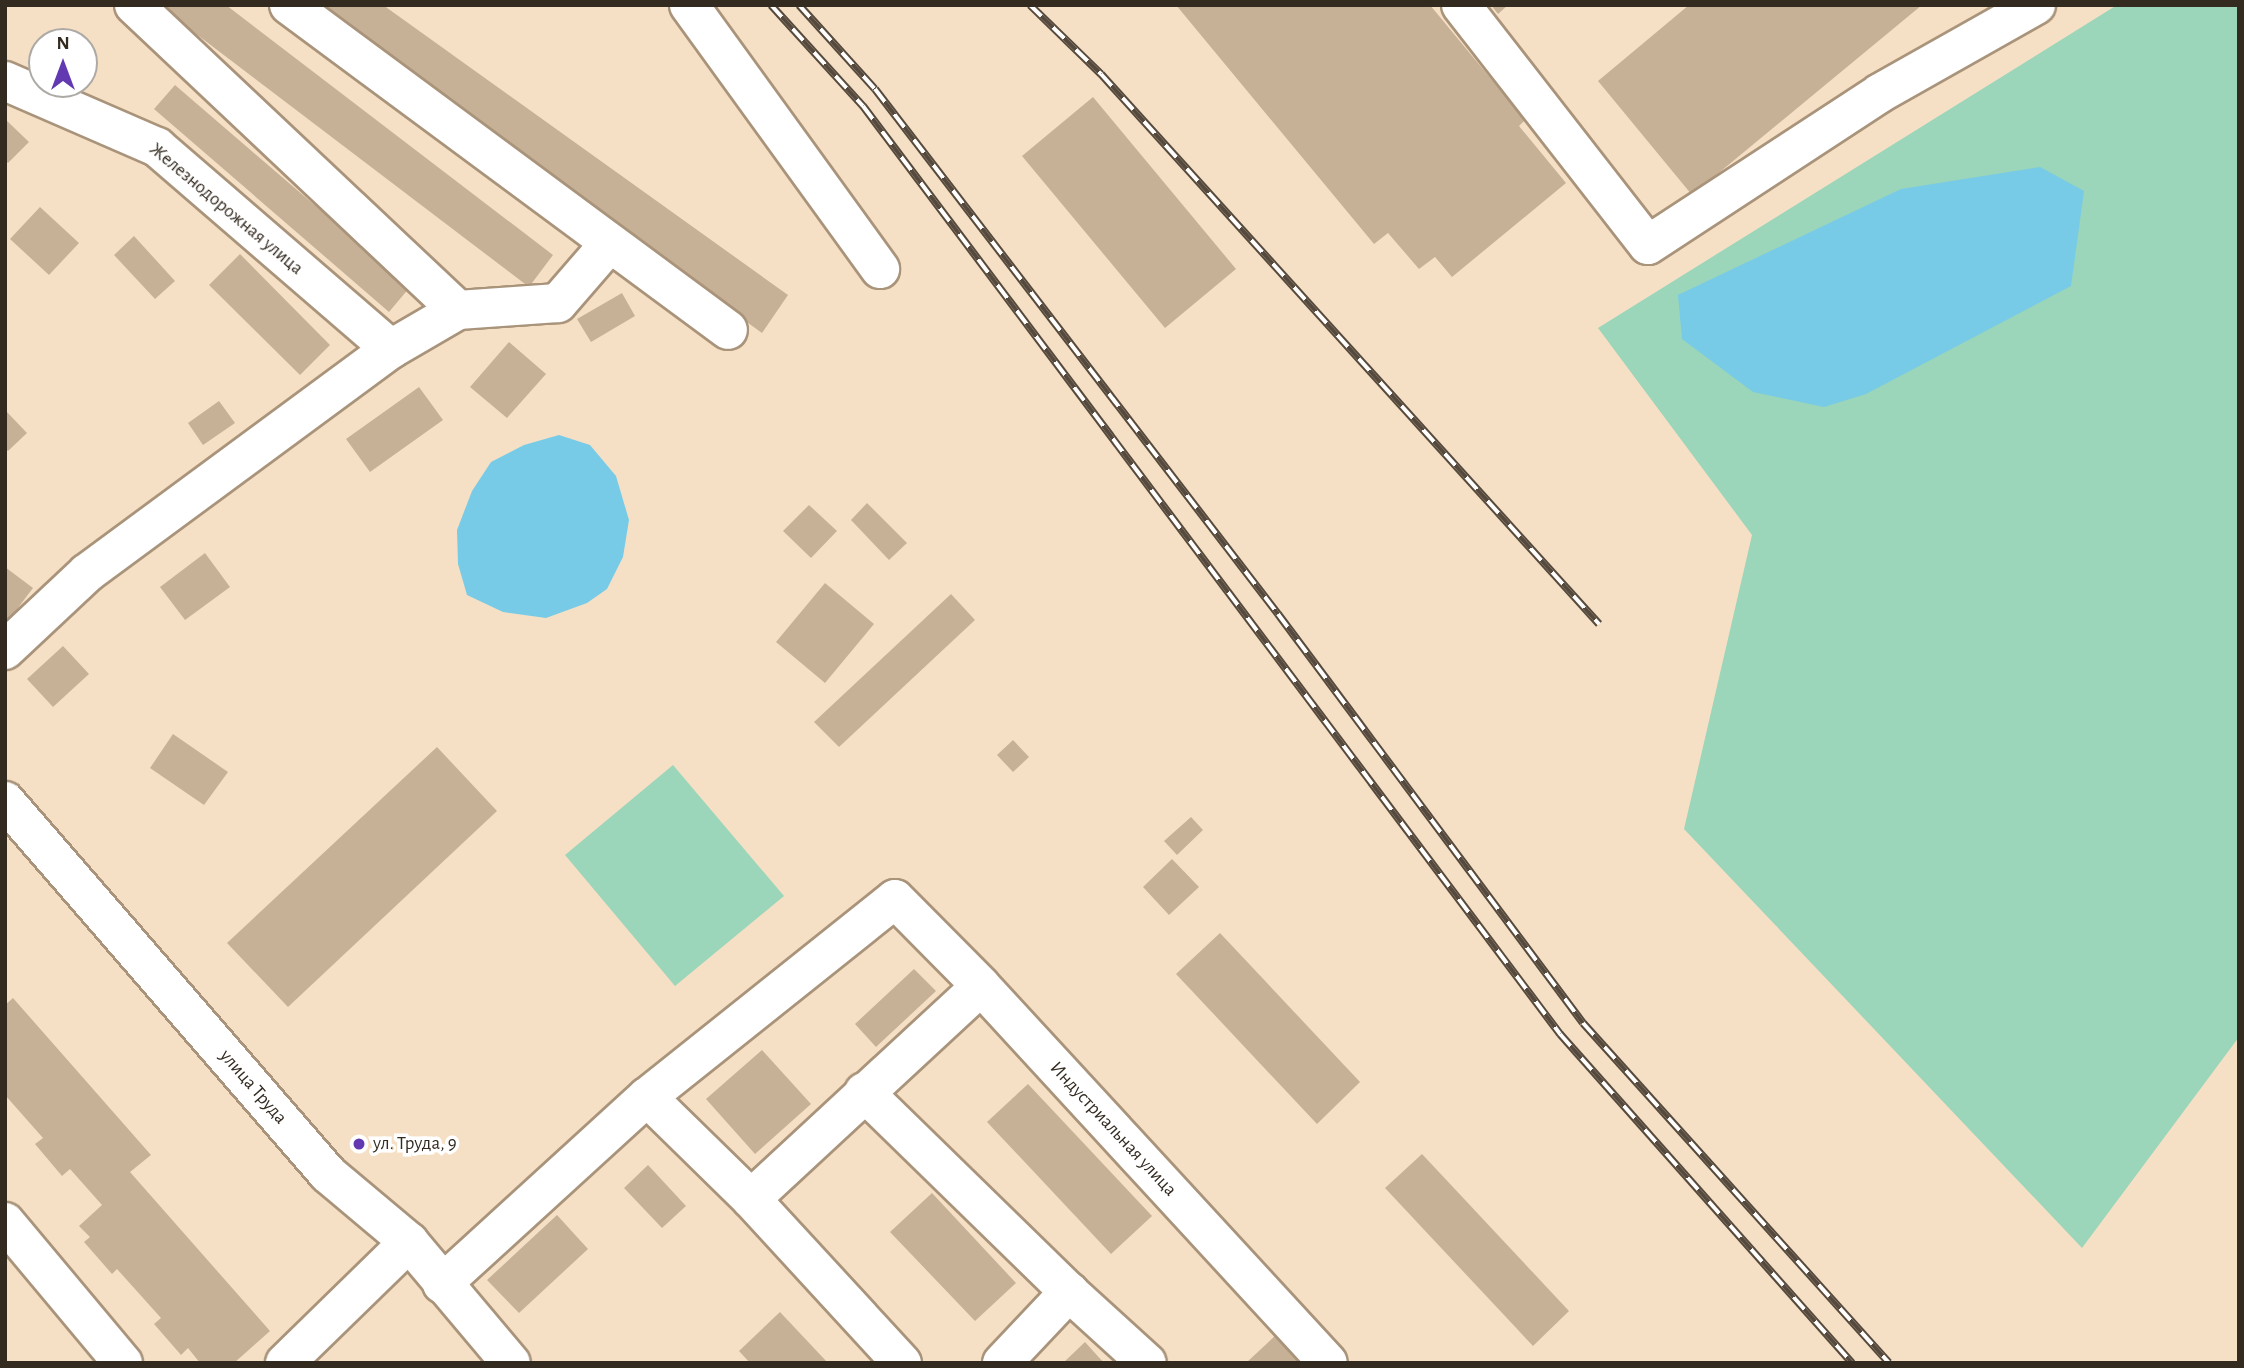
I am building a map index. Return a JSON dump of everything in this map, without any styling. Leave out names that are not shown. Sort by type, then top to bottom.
[{"type":"street","points":[[134,5],[458,310]]},
{"type":"street","points":[[289,5],[728,330]]},
{"type":"street","points":[[689,5],[880,269]]},
{"type":"street","points":[[1461,5],[1648,245],[1880,93],[2036,5]]},
{"type":"street","name":"Железнодорожная улица","points":[[5,81],[157,147],[391,349]]},
{"type":"street","points":[[5,650],[87,573],[391,349],[458,310],[558,303],[610,243]]},
{"type":"street","name":"улица Труда","points":[[5,801],[328,1174],[409,1242],[511,1363]]},
{"type":"street","name":"Индустриальная улица","points":[[646,1097],[895,899],[981,986],[1328,1363]]},
{"type":"street","points":[[751,1199],[981,986]]},
{"type":"street","points":[[864,1092],[1069,1292],[1147,1363]]},
{"type":"street","points":[[442,1284],[646,1097],[751,1199],[902,1363]]},
{"type":"street","points":[[5,1222],[123,1363]]},
{"type":"street","points":[[285,1363],[409,1242]]},
{"type":"street","points":[[1002,1363],[1069,1292]]},
{"type":"green space","points":[[2117,5],[2239,5],[2239,1037],[2082,1248],[1684,829],[1752,535],[1598,328]]},
{"type":"green space","points":[[673,765],[784,896],[675,986],[565,855]]},
{"type":"water","points":[[2040,167],[2084,191],[2071,286],[1866,394],[1824,407],[1753,392],[1682,339],[1678,295],[1901,189]]},
{"type":"water","points":[[559,435],[590,445],[616,476],[629,520],[623,557],[607,589],[587,603],[546,618],[503,612],[467,595],[458,564],[457,530],[472,491],[491,462],[524,445]]},
{"type":"building","points":[[158,5],[226,5],[553,255],[529,287]]},
{"type":"building","points":[[306,5],[383,5],[788,295],[762,333]]},
{"type":"building","points":[[1176,5],[1430,5],[1525,120],[1519,126],[1566,183],[1452,277],[1435,257],[1419,269],[1388,233],[1374,244]]},
{"type":"building","points":[[1491,5],[1508,5],[1498,14]]},
{"type":"building","points":[[1689,5],[1922,5],[1692,195],[1598,81]]},
{"type":"building","points":[[175,85],[410,287],[389,312],[154,109]]},
{"type":"building","points":[[1093,97],[1236,269],[1165,328],[1022,156]]},
{"type":"building","points":[[5,119],[29,142],[8,163],[5,160]]},
{"type":"building","points":[[40,207],[79,243],[49,275],[10,239]]},
{"type":"building","points":[[134,236],[175,281],[155,299],[114,255]]},
{"type":"building","points":[[240,254],[330,345],[300,375],[209,285]]},
{"type":"building","points":[[622,293],[635,316],[591,342],[577,319]]},
{"type":"building","points":[[509,342],[546,374],[507,418],[470,387]]},
{"type":"building","points":[[419,387],[443,420],[370,472],[346,439]]},
{"type":"building","points":[[219,401],[235,423],[203,445],[188,423]]},
{"type":"building","points":[[5,410],[27,433],[8,451],[5,448]]},
{"type":"building","points":[[867,503],[907,543],[889,560],[851,520]]},
{"type":"building","points":[[809,505],[837,531],[811,558],[783,531]]},
{"type":"building","points":[[205,553],[230,587],[185,620],[160,587]]},
{"type":"building","points":[[5,567],[33,588],[5,625]]},
{"type":"building","points":[[825,583],[874,624],[825,683],[776,642]]},
{"type":"building","points":[[951,594],[975,620],[839,747],[814,722]]},
{"type":"building","points":[[63,646],[89,674],[53,707],[27,679]]},
{"type":"building","points":[[173,734],[228,772],[204,805],[150,768]]},
{"type":"building","points":[[1013,740],[1029,757],[1013,772],[997,755]]},
{"type":"building","points":[[437,747],[497,811],[288,1007],[227,943]]},
{"type":"building","points":[[1191,817],[1203,830],[1177,855],[1164,841]]},
{"type":"building","points":[[1172,859],[1199,887],[1169,915],[1143,887]]},
{"type":"building","points":[[1220,933],[1360,1082],[1317,1124],[1176,974]]},
{"type":"building","points":[[914,969],[936,991],[876,1047],[855,1024]]},
{"type":"building","points":[[13,998],[151,1155],[130,1172],[270,1331],[234,1363],[200,1363],[188,1348],[181,1355],[154,1324],[161,1318],[117,1269],[112,1274],[84,1242],[90,1237],[79,1226],[102,1205],[70,1169],[62,1176],[35,1144],[43,1138],[5,1095],[5,1005]]},
{"type":"building","points":[[762,1050],[811,1104],[755,1154],[706,1099]]},
{"type":"building","points":[[1028,1084],[1152,1216],[1111,1254],[987,1122]]},
{"type":"building","points":[[1422,1154],[1569,1311],[1533,1346],[1385,1188]]},
{"type":"building","points":[[648,1165],[686,1206],[662,1228],[624,1188]]},
{"type":"building","points":[[932,1193],[1016,1283],[975,1321],[890,1232]]},
{"type":"building","points":[[557,1215],[588,1249],[519,1313],[487,1280]]},
{"type":"building","points":[[780,1312],[828,1363],[750,1363],[739,1351]]},
{"type":"building","points":[[1277,1334],[1304,1363],[1246,1363]]},
{"type":"building","points":[[1085,1342],[1104,1363],[1063,1363]]},
{"type":"railway","points":[[771,5],[863,106],[1560,1034],[1852,1363]]},
{"type":"railway","points":[[799,5],[875,89],[1278,614],[1583,1023],[1889,1363]]},
{"type":"railway","points":[[1030,5],[1101,74],[1599,624]]},
{"type":"place","name":"ул. Труда, 9","points":[[359,1144]]}]
